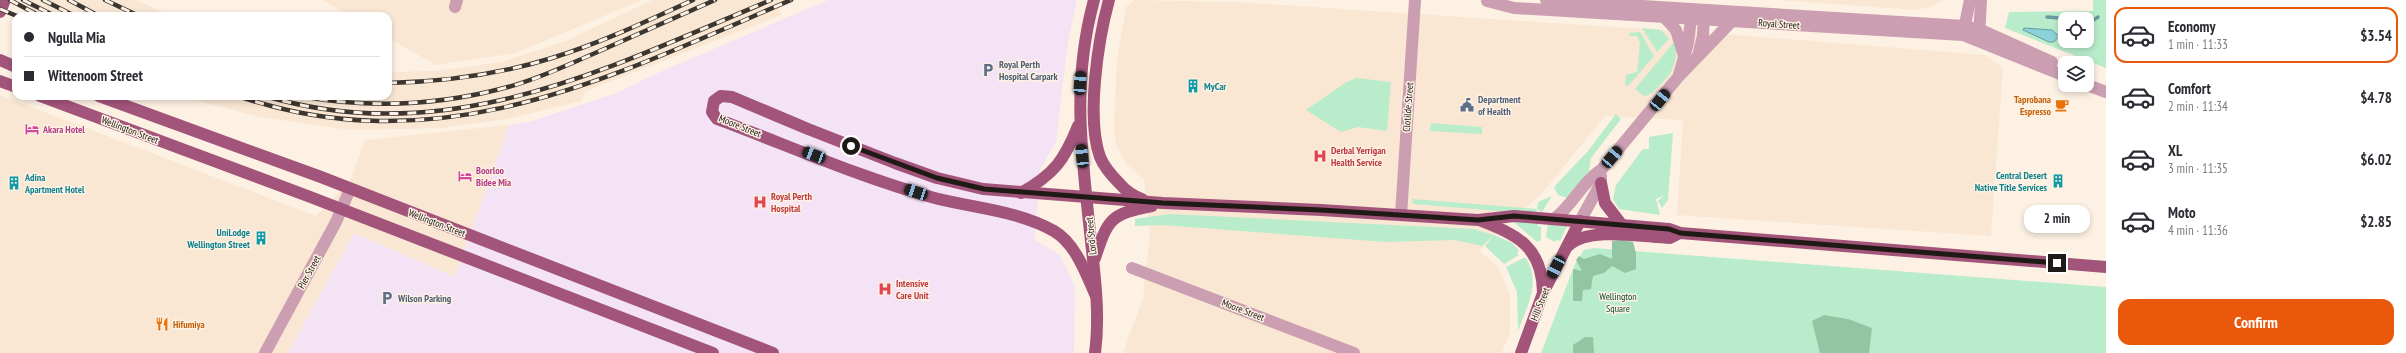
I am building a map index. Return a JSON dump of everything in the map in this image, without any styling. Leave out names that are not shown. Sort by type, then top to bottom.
[{"type":"main road","points":[[0,12],[5,0]]},
{"type":"main road","name":"Lord Street","points":[[1094,0],[1081,71],[1079,122],[1094,262],[1096,296],[1095,353]]},
{"type":"main road","points":[[1109,0],[1099,45],[1095,83],[1095,118],[1098,151],[1106,169],[1125,189],[1139,198],[1163,203],[1478,220],[1514,216],[1621,224],[1669,229],[1680,233],[2106,267]]},
{"type":"main road","points":[[0,60],[12,65]]},
{"type":"main road","points":[[0,81],[12,86]]},
{"type":"main road","name":"Moore Street","points":[[1096,296],[1075,253],[1054,231],[1029,220],[931,197],[887,183],[717,119],[712,112],[712,105],[721,96],[732,97],[808,129],[937,178],[984,189],[1163,203]]},
{"type":"main road","name":"Wellington Street","points":[[51,100],[342,209],[713,353]]},
{"type":"main road","name":"Wellington Street","points":[[110,100],[350,189],[773,353]]},
{"type":"main road","points":[[1021,193],[1041,181],[1062,160],[1079,122]]},
{"type":"main road","points":[[1600,183],[1605,203],[1621,224]]},
{"type":"main road","points":[[1094,262],[1104,231],[1112,219],[1129,211],[1163,203]]},
{"type":"main road","points":[[1478,220],[1508,232],[1527,245],[1541,272],[1543,293]]},
{"type":"main road","name":"Hill Street","points":[[1521,353],[1543,293],[1580,221]]},
{"type":"main road","points":[[1566,248],[1576,239],[1590,235],[1670,238],[1680,233]]},
{"type":"street","name":"Clotilde Street","points":[[1401,215],[1415,0]]},
{"type":"street","name":"Royal Street","points":[[1486,0],[1514,8],[1664,16],[1692,12]]},
{"type":"street","name":"Royal Street","points":[[1546,0],[1704,13],[1964,30],[2058,64]]},
{"type":"street","points":[[1964,30],[1970,0]]},
{"type":"street","points":[[1980,35],[1981,0]]},
{"type":"street","points":[[1679,76],[1684,59],[1692,12]]},
{"type":"street","name":"Royal Street","points":[[1704,13],[1732,20],[1964,30]]},
{"type":"street","points":[[1697,59],[1702,45],[1704,13]]},
{"type":"street","points":[[1664,16],[1676,30],[1684,59]]},
{"type":"street","points":[[1554,219],[1566,209],[1585,185],[1602,169],[1679,76],[1697,59],[1732,20]]},
{"type":"street","name":"Royal Street","points":[[1980,35],[2058,73]]},
{"type":"street","points":[[2094,79],[2106,84]]},
{"type":"street","points":[[2094,88],[2106,92]]},
{"type":"street","name":"Hill Street","points":[[1580,221],[1600,183],[1602,169]]},
{"type":"street","name":"Pier Street","points":[[265,353],[342,209],[350,189]]},
{"type":"street","name":"Moore Street","points":[[1132,268],[1354,353]]},
{"type":"shaded area","points":[[30,0],[137,0],[162,12],[25,12]]},
{"type":"shaded area","points":[[323,0],[642,0],[516,53],[436,65],[392,40],[392,12],[343,12]]},
{"type":"shaded area","points":[[652,0],[797,0],[779,8],[781,15],[586,91],[581,101],[507,119],[442,128],[350,130],[260,117],[195,100],[392,100],[392,72],[435,71],[501,62],[566,41]]},
{"type":"shaded area","name":"Royal Perth Hospital","points":[[828,0],[1077,0],[1068,42],[1056,142],[1040,170],[1035,240],[1060,255],[1075,286],[1074,353],[288,353],[354,233],[455,277],[509,125],[532,121],[614,94],[660,72]]},
{"type":"shaded area","points":[[1135,0],[1234,2],[1737,35],[1985,55],[2003,68],[1991,236],[1677,215],[1683,120],[1605,116],[1543,192],[1479,250],[1498,267],[1510,295],[1510,332],[1502,353],[1123,353],[1143,298],[1150,232],[1144,179],[1125,163],[1116,144],[1114,130],[1117,59],[1126,7]]},
{"type":"shaded area","points":[[1780,0],[1942,0],[1931,7],[1916,10]]},
{"type":"shaded area","points":[[0,95],[316,216],[350,181],[365,140],[509,125],[455,277],[354,233],[288,353],[0,353]]},
{"type":"green space","points":[[2093,0],[2106,0],[2106,68],[2094,63],[2094,56],[2076,56],[2005,28],[2009,12],[2093,11]]},
{"type":"green space","points":[[1642,28],[1661,30],[1669,39],[1657,52]]},
{"type":"green space","points":[[1640,32],[1654,56],[1628,86],[1625,84],[1626,75],[1637,72],[1640,43],[1637,36],[1630,36],[1629,33]]},
{"type":"green space","points":[[1675,41],[1676,54],[1674,66],[1664,81],[1654,91],[1649,95],[1644,96],[1635,89]]},
{"type":"green space","points":[[1356,78],[1391,82],[1387,131],[1358,127],[1341,132],[1306,110],[1345,83]]},
{"type":"green space","points":[[1616,114],[1621,119],[1591,158],[1589,171],[1567,198],[1558,195],[1554,187],[1588,151]]},
{"type":"green space","points":[[1431,123],[1482,127],[1482,134],[1430,131]]},
{"type":"green space","points":[[1673,133],[1668,200],[1662,208],[1658,201],[1664,195],[1656,199],[1660,215],[1619,209],[1613,199],[1616,185],[1643,149],[1649,149],[1649,137]]},
{"type":"green space","points":[[1552,196],[1542,212],[1537,209],[1538,202]]},
{"type":"green space","points":[[1412,199],[1537,209],[1536,214],[1413,204]]},
{"type":"green space","points":[[1170,214],[1473,229],[1494,235],[1482,246],[1455,240],[1386,242],[1162,225],[1135,226],[1135,219]]},
{"type":"green space","points":[[1514,222],[1538,223],[1538,227],[1541,226],[1541,240],[1537,242]]},
{"type":"green space","points":[[1548,224],[1567,226],[1560,241],[1557,240],[1555,242],[1546,237]]},
{"type":"green space","points":[[1494,235],[1512,243],[1519,250],[1517,253],[1519,255],[1504,264],[1485,246]]},
{"type":"green space","points":[[1624,240],[1633,242],[1636,253],[1636,269],[1625,273],[1612,266],[1604,273],[1593,276],[1591,289],[1583,290],[1582,301],[1573,301],[1573,269],[1582,271],[1576,260],[1579,256],[1584,259],[1600,254],[1612,259],[1612,241]]},
{"type":"green space","name":"Wellington Square","points":[[1594,248],[2106,287],[2106,353],[1541,353],[1575,264],[1584,250]]},
{"type":"green space","points":[[1523,258],[1526,258],[1530,267],[1532,286],[1531,295],[1518,331],[1517,292],[1506,267]]},
{"type":"green space","points":[[1824,315],[1848,319],[1872,328],[1869,353],[1820,353],[1812,321]]},
{"type":"green space","points":[[1585,337],[1593,337],[1594,353],[1573,353],[1573,345]]},
{"type":"water","points":[[2024,28],[2052,30],[2058,35],[2058,37],[2054,42],[2049,42],[2023,30]]},
{"type":"waterway","points":[[2047,17],[2058,18]]},
{"type":"waterway","points":[[2094,20],[2098,17]]},
{"type":"railway","points":[[10,0],[32,12]]},
{"type":"railway","points":[[23,0],[47,12]]},
{"type":"railway","points":[[43,0],[67,12]]},
{"type":"railway","points":[[69,0],[92,12]]},
{"type":"railway","points":[[105,0],[130,12]]},
{"type":"railway","points":[[392,83],[450,79],[492,73],[532,64],[606,39],[693,0]]},
{"type":"railway","points":[[327,100],[353,103],[405,103],[457,98],[508,87],[551,72],[715,0]]},
{"type":"railway","points":[[284,100],[333,110],[398,113],[462,108],[525,94],[587,75],[648,52],[771,0]]},
{"type":"railway","points":[[254,100],[312,115],[384,121],[453,117],[522,103],[589,83],[656,58],[791,0]]},
{"type":"railway","points":[[0,9],[12,14]]},
{"type":"place","name":"Royal Perth Hospital Carpark","points":[[988,70]]},
{"type":"place","name":"MyCar","points":[[1193,86]]},
{"type":"place","name":"Department of Health","points":[[1467,105]]},
{"type":"place","name":"Taprobana Espresso","points":[[2062,105]]},
{"type":"place","name":"Akara Hotel","points":[[32,129]]},
{"type":"place","name":"Derbal Yerrigan Health Service","points":[[1320,156]]},
{"type":"place","name":"Boorloo Bidee Mia","points":[[465,176]]},
{"type":"place","name":"Central Desert Native Title Services","points":[[2058,181]]},
{"type":"place","name":"Adina Apartment Hotel","points":[[14,183]]},
{"type":"place","name":"Royal Perth Hospital","points":[[760,202]]},
{"type":"place","name":"UniLodge Wellington Street","points":[[261,238]]},
{"type":"place","name":"Intensive Care Unit","points":[[885,289]]},
{"type":"place","name":"Wilson Parking","points":[[387,298]]},
{"type":"place","name":"Hifumiya","points":[[162,324]]},
{"type":"route","points":[[851,146],[937,178],[984,189],[1021,193],[1104,197],[1163,203],[1321,210],[1478,220],[1514,216],[1600,222],[1669,229],[1680,233],[2057,263]]}]
